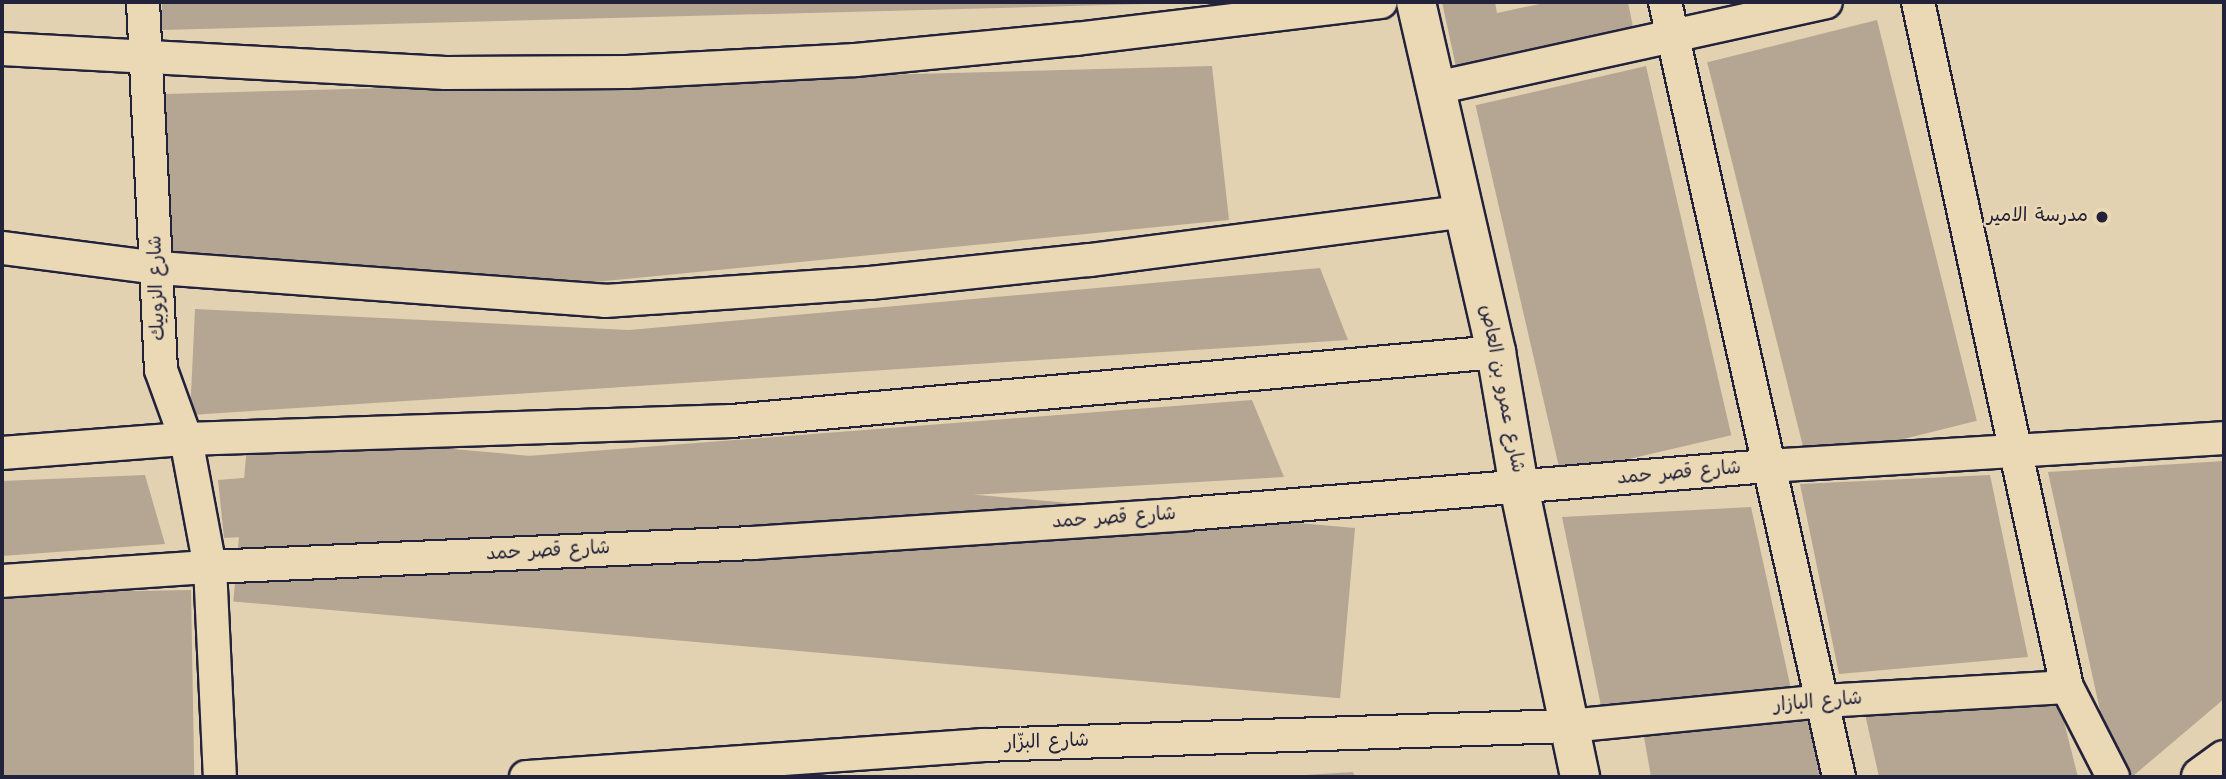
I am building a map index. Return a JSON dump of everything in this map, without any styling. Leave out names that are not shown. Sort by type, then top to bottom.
[{"type":"street","name":"شارع الزوبيك","points":[[144,2],[159,268],[161,370],[186,439],[210,567],[220,777]]},
{"type":"street","points":[[2,49],[445,73],[627,72],[856,60],[1076,39],[1381,2]]},
{"type":"street","name":"شارع عمرو بن العاص","points":[[1416,2],[1496,352],[1519,487],[1580,777]]},
{"type":"street","points":[[1665,2],[1767,466],[1824,701],[1839,777]]},
{"type":"street","points":[[1436,88],[1674,38],[1826,2]]},
{"type":"street","points":[[1918,2],[2067,687],[2113,777]]},
{"type":"street","points":[[2,248],[159,268],[605,301],[884,282],[1090,260],[1465,211]]},
{"type":"street","points":[[2,453],[186,439],[732,421],[1496,352]]},
{"type":"street","name":"شارع قصر حمد","points":[[2,581],[210,567],[754,543],[1519,487],[1767,466],[2224,438]]},
{"type":"street","name":"شارع البازار","points":[[1569,726],[1824,701],[2067,687]]},
{"type":"street","name":"شارع البزّار","points":[[526,777],[982,745],[1569,726]]},
{"type":"street","points":[[2201,777],[2224,760]]},
{"type":"building","points":[[162,2],[1146,2],[1146,4],[162,30]]},
{"type":"building","points":[[1442,2],[1495,2],[1497,13],[1549,2],[1628,2],[1633,27],[1456,67]]},
{"type":"building","points":[[1877,20],[1977,421],[1807,463],[1707,62]]},
{"type":"building","points":[[1212,66],[1229,220],[595,282],[170,251],[165,94]]},
{"type":"building","points":[[1646,66],[1731,435],[1561,475],[1475,105]]},
{"type":"building","points":[[1320,268],[1348,340],[190,415],[195,309],[629,330]]},
{"type":"building","points":[[1252,400],[1284,477],[224,538],[218,480]]},
{"type":"building","points":[[248,431],[1355,528],[1340,698],[233,602]]},
{"type":"building","points":[[2224,461],[2224,699],[2133,776],[2111,761],[2048,472]]},
{"type":"building","points":[[145,475],[165,544],[2,556],[2,481]]},
{"type":"building","points":[[1990,475],[2028,657],[1839,674],[1800,484]]},
{"type":"building","points":[[1751,507],[1791,689],[1601,706],[1562,517]]},
{"type":"building","points":[[191,590],[194,777],[4,777],[2,593]]},
{"type":"building","points":[[2058,698],[2078,777],[1879,777],[1865,714]]},
{"type":"building","points":[[1818,705],[1831,777],[1651,777],[1644,737]]},
{"type":"building","points":[[1353,772],[1355,777],[1305,777],[1305,775]]},
{"type":"place","name":"مدرسة الامير","points":[[2102,217]]}]
